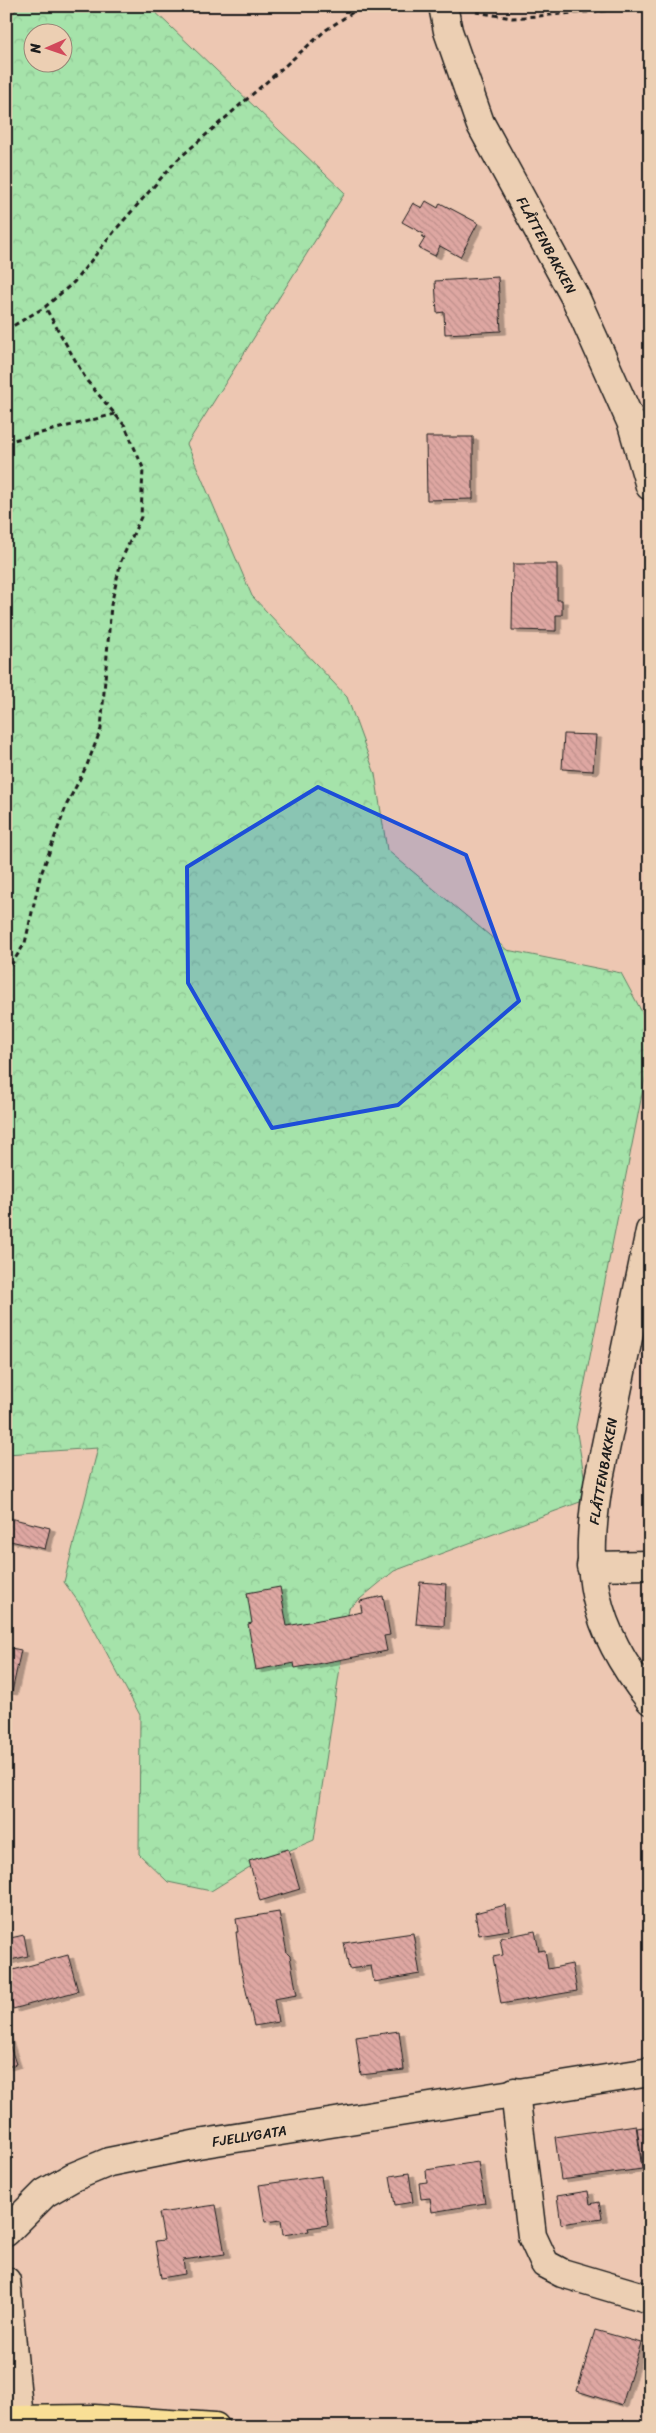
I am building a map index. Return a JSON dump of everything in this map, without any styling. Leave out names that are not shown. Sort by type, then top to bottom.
[{"type":"highway","points":[[13,2420],[94,2419],[215,2427]]},
{"type":"street","name":"FLÅTTENBAKKEN","points":[[455,8],[454,47],[480,123],[576,299],[632,424],[650,486]]},
{"type":"street","name":"FLÅTTENBAKKEN","points":[[650,1231],[595,1503],[591,1566],[595,1595],[604,1624],[618,1655],[650,1700]]},
{"type":"street","points":[[591,1566],[650,1565]]},
{"type":"street","name":"FJELLYGATA","points":[[6,2232],[45,2193],[73,2177],[109,2162],[198,2144],[650,2072]]},
{"type":"street","points":[[515,2092],[532,2236],[545,2264],[562,2273],[650,2299]]},
{"type":"street","points":[[6,2281],[13,2420]]},
{"type":"path","points":[[6,330],[45,307],[74,282],[117,228],[176,161],[326,30],[362,6]]},
{"type":"path","points":[[455,8],[512,18],[650,6]]},
{"type":"path","points":[[6,973],[25,943],[40,876],[67,804],[87,765],[101,729],[111,605],[121,561],[142,517],[143,468],[124,426],[87,381],[45,307]]},
{"type":"path","points":[[6,442],[115,414]]},
{"type":"highlighted area","points":[[318,787],[466,855],[519,1001],[398,1105],[272,1128],[188,983],[187,867]]},
{"type":"green space","points":[[19,6],[149,6],[345,193],[187,444],[252,596],[347,697],[375,774],[387,850],[507,950],[621,973],[650,1027],[650,1054],[576,1427],[588,1499],[394,1571],[349,1608],[314,1840],[248,1868],[211,1891],[168,1882],[139,1854],[140,1715],[82,1607],[64,1582],[98,1448],[6,1454],[6,22]]},
{"type":"building","points":[[426,201],[438,208],[440,203],[478,223],[460,257],[440,246],[435,256],[419,248],[425,238],[422,237],[424,234],[402,222],[413,203],[422,208]]},
{"type":"building","points":[[498,277],[501,331],[445,334],[444,312],[437,313],[435,281]]},
{"type":"building","points":[[426,437],[473,437],[473,499],[427,500]]},
{"type":"building","points":[[513,564],[557,564],[557,600],[562,600],[562,615],[556,615],[556,631],[512,630]]},
{"type":"building","points":[[564,734],[596,735],[593,771],[562,769]]},
{"type":"building","points":[[6,1517],[50,1528],[45,1549],[6,1540]]},
{"type":"building","points":[[420,1582],[446,1584],[444,1626],[416,1624]]},
{"type":"building","points":[[280,1587],[287,1626],[362,1612],[360,1601],[383,1596],[390,1635],[384,1636],[387,1651],[295,1668],[294,1663],[256,1670],[248,1624],[252,1623],[247,1593]]},
{"type":"building","points":[[6,1647],[21,1650],[12,1692],[6,1691]]},
{"type":"building","points":[[288,1849],[300,1889],[260,1901],[249,1861]]},
{"type":"building","points":[[505,1905],[509,1930],[479,1935],[475,1913]]},
{"type":"building","points":[[279,1912],[297,1995],[274,1999],[278,2022],[254,2026],[240,1964],[236,1919]]},
{"type":"building","points":[[535,1931],[539,1951],[545,1950],[548,1969],[572,1964],[577,1991],[501,2004],[493,1957],[503,1955],[500,1938]]},
{"type":"building","points":[[413,1933],[420,1974],[374,1982],[371,1966],[349,1969],[344,1943]]},
{"type":"building","points":[[24,1935],[28,1956],[6,1961],[6,1939]]},
{"type":"building","points":[[68,1955],[78,1991],[13,2009],[6,1984],[6,1972]]},
{"type":"building","points":[[399,2031],[404,2070],[361,2075],[356,2037]]},
{"type":"building","points":[[6,2034],[16,2064],[6,2067]]},
{"type":"building","points":[[636,2125],[642,2169],[561,2180],[555,2137]]},
{"type":"building","points":[[650,2126],[650,2167],[643,2168],[637,2128]]},
{"type":"building","points":[[478,2162],[485,2203],[432,2212],[430,2198],[421,2199],[419,2183],[427,2182],[426,2170]]},
{"type":"building","points":[[409,2173],[413,2202],[395,2205],[390,2176]]},
{"type":"building","points":[[321,2176],[328,2225],[308,2228],[309,2231],[283,2235],[281,2220],[265,2222],[259,2185]]},
{"type":"building","points":[[588,2191],[590,2204],[599,2202],[602,2218],[561,2224],[557,2196]]},
{"type":"building","points":[[216,2205],[225,2254],[183,2260],[185,2274],[161,2278],[155,2241],[164,2240],[159,2213]]},
{"type":"building","points":[[595,2330],[641,2343],[622,2405],[577,2391]]},
{"type":"building","points":[[650,2387],[650,2408],[644,2407]]}]
